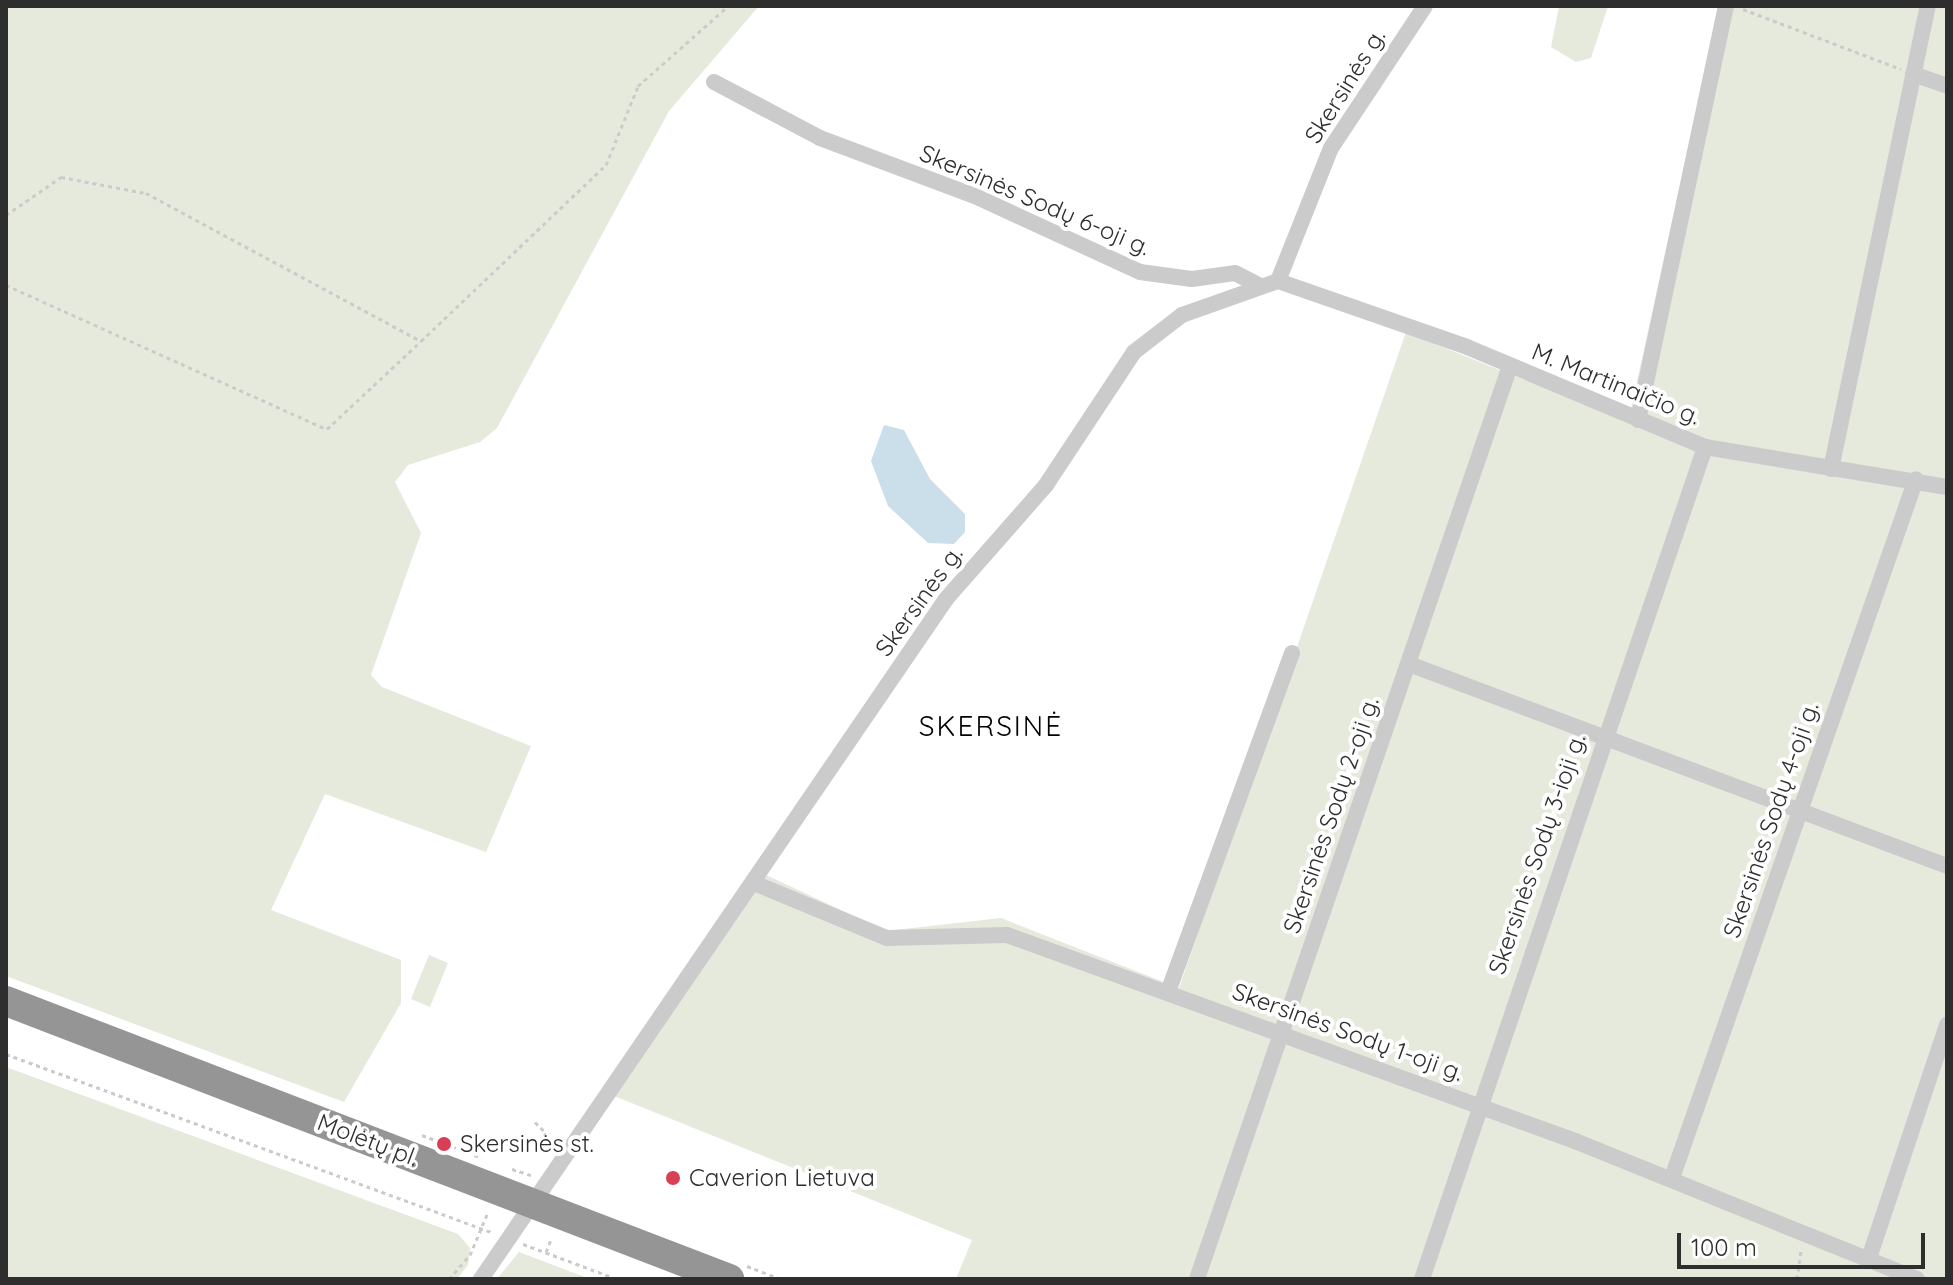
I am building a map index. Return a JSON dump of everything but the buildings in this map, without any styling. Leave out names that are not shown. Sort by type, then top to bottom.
[{"type":"highway","name":"Molėtų pl.","points":[[6,1001],[494,1198],[523,1222],[675,1279]]},
{"type":"highway","name":"Molėtų pl.","points":[[6,1022],[494,1198]]},
{"type":"highway","name":"Molėtų pl.","points":[[523,1222],[729,1279]]},
{"type":"street","name":"Skersinės g.","points":[[481,1279],[523,1222],[946,599],[1046,485],[1126,362],[1163,326],[1257,284],[1278,281],[1331,148],[1425,6]]},
{"type":"street","points":[[1638,420],[1726,6]]},
{"type":"street","points":[[1831,469],[1928,6]]},
{"type":"street","points":[[1913,74],[1947,86]]},
{"type":"street","name":"Skersinės Sodų 6-oji g.","points":[[714,82],[820,138],[977,197],[1140,272],[1192,279],[1235,273],[1257,284]]},
{"type":"street","name":"M. Martinaičio g.","points":[[1278,281],[1510,366],[1705,447],[1831,469],[1916,479],[1947,487]]},
{"type":"street","name":"Skersinės Sodų 2-oji g.","points":[[1197,1279],[1510,366]]},
{"type":"street","name":"Skersinės Sodų 3-ioji g.","points":[[1422,1279],[1477,1105],[1601,739],[1705,447]]},
{"type":"street","name":"Skersinės Sodų 4-oji g.","points":[[1672,1178],[1916,479]]},
{"type":"street","points":[[1168,992],[1292,653]]},
{"type":"street","points":[[1409,664],[1798,813],[1947,866]]},
{"type":"street","name":"Skersinės Sodų 1-oji g.","points":[[754,883],[887,938],[984,930],[1168,992],[1672,1178],[1917,1279]]},
{"type":"street","points":[[1869,1258],[1947,1025]]},
{"type":"path","points":[[6,285],[327,429],[606,165],[638,86],[728,6]]},
{"type":"path","points":[[1736,6],[1913,74]]},
{"type":"path","points":[[6,215],[61,177],[146,193],[421,341]]},
{"type":"path","points":[[6,1054],[494,1198],[523,1222],[617,1279]]},
{"type":"path","points":[[535,1122],[545,1132],[535,1149]]},
{"type":"path","points":[[449,1279],[494,1198]]},
{"type":"path","points":[[1797,1279],[1804,1231]]},
{"type":"shaded area","points":[[6,6],[759,6],[669,111],[497,428],[480,442],[408,465],[395,482],[421,533],[371,675],[382,687],[531,746],[486,852],[325,794],[271,910],[401,960],[401,1003],[344,1102],[6,976]]},
{"type":"shaded area","points":[[1559,6],[1608,6],[1591,58],[1576,62],[1551,47]]},
{"type":"shaded area","points":[[1719,6],[1947,6],[1947,1279],[956,1279],[972,1240],[614,1096],[766,875],[886,931],[1001,918],[1179,988],[1406,332],[1628,422]]},
{"type":"shaded area","points":[[429,955],[448,963],[430,1007],[411,999]]},
{"type":"shaded area","points":[[6,1067],[458,1234],[470,1248],[468,1265],[457,1279],[6,1279]]},
{"type":"shaded area","points":[[519,1252],[590,1279],[497,1279]]},
{"type":"water","points":[[884,425],[904,430],[930,479],[965,514],[965,532],[954,544],[928,543],[888,506],[871,461]]},
{"type":"place","name":"Skersinės st.","points":[[444,1144]]},
{"type":"place","name":"Caverion Lietuva","points":[[673,1178]]},
{"type":"district","name":"SKERSINĖ","points":[[991,726]]}]
